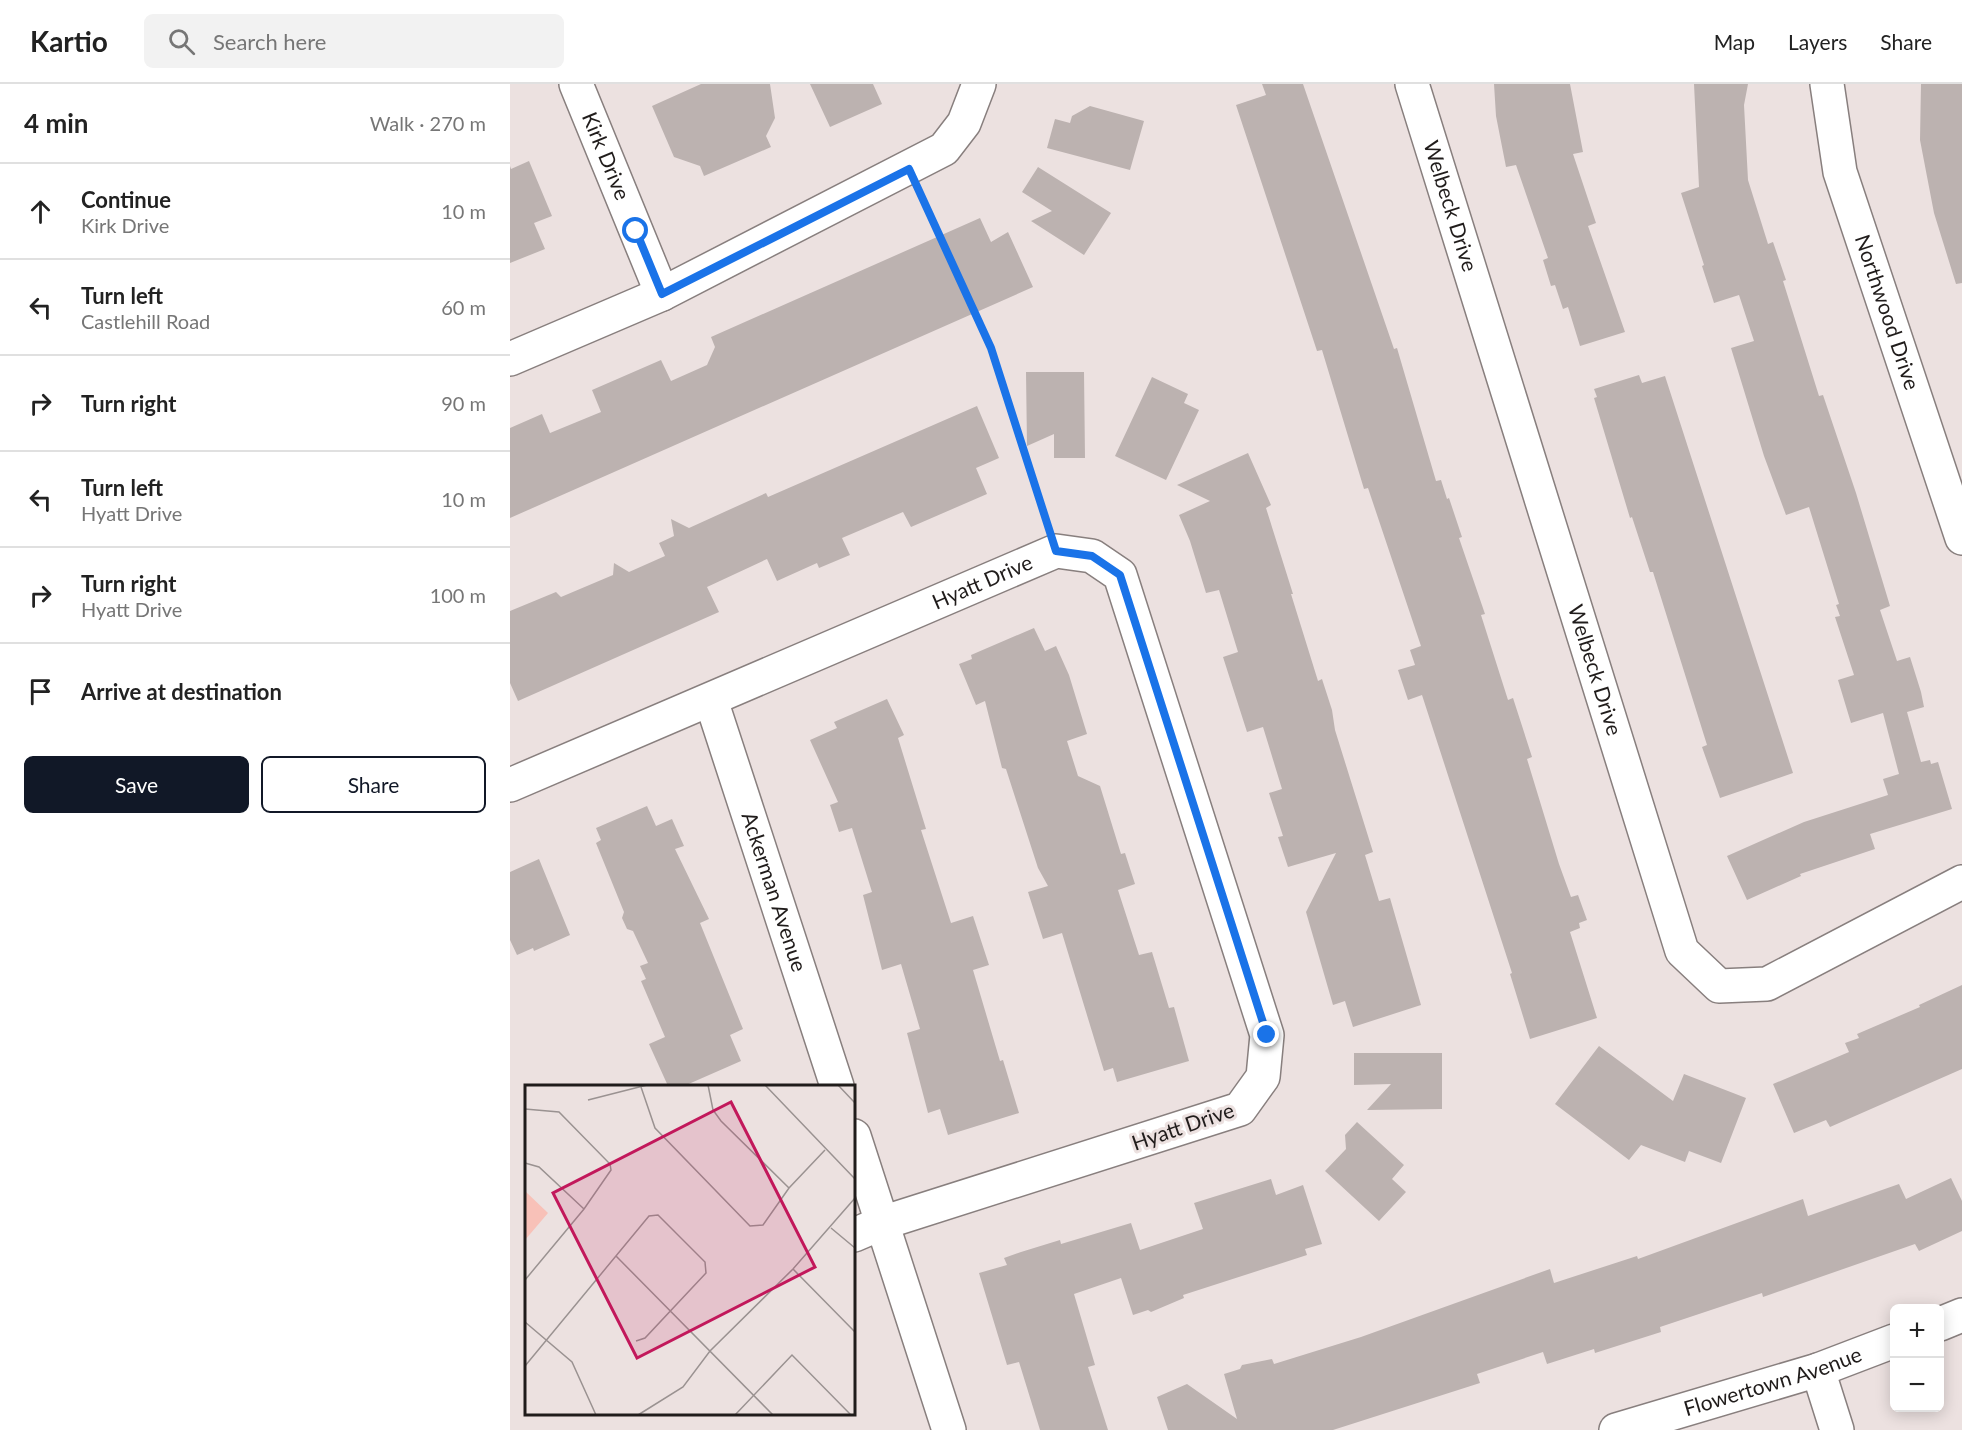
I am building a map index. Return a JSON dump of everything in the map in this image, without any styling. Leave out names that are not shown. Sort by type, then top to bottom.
[{"type":"street","name":"Kirk Drive","points":[[576,84],[662,294]]},
{"type":"street","points":[[510,359],[662,294],[944,149],[964,123],[979,84]]},
{"type":"street","name":"Welbeck Drive","points":[[1412,84],[1682,951],[1719,986],[1767,984],[1962,882]]},
{"type":"street","name":"Northwood Drive","points":[[1827,84],[1840,172],[1962,538]]},
{"type":"street","name":"Hyatt Drive","points":[[510,785],[1056,551],[1092,556],[1120,575],[1267,1035],[1263,1077],[1240,1109],[868,1229]]},
{"type":"street","name":"Ackerman Avenue","points":[[711,700],[837,1085]]},
{"type":"street","points":[[855,1143],[868,1229],[949,1430]]},
{"type":"street","points":[[1944,1322],[1962,1315]]},
{"type":"street","name":"Flowertown Avenue","points":[[1616,1430],[1818,1370],[1890,1343]]},
{"type":"street","points":[[1818,1370],[1837,1430]]},
{"type":"path","points":[[909,169],[991,348],[1056,551]]},
{"type":"building","points":[[701,84],[770,84],[775,118],[766,136],[771,147],[704,176],[700,166],[674,157],[652,106]]},
{"type":"building","points":[[810,84],[873,84],[882,104],[830,127]]},
{"type":"building","points":[[1262,84],[1303,84],[1394,349],[1397,348],[1436,481],[1441,480],[1462,537],[1459,538],[1485,614],[1481,615],[1508,700],[1513,698],[1532,757],[1527,759],[1559,864],[1571,897],[1578,895],[1587,920],[1579,923],[1580,928],[1570,932],[1597,1018],[1530,1039],[1510,974],[1512,973],[1422,695],[1408,700],[1398,670],[1415,665],[1410,650],[1421,646],[1368,488],[1364,489],[1322,350],[1317,351],[1236,105],[1266,95]]},
{"type":"building","points":[[1494,84],[1570,84],[1583,152],[1573,154],[1596,223],[1588,226],[1625,332],[1580,346],[1568,307],[1563,309],[1555,285],[1551,286],[1543,260],[1548,258],[1516,165],[1506,167],[1496,116]]},
{"type":"building","points":[[1694,84],[1748,84],[1744,105],[1748,180],[1768,244],[1773,242],[1819,396],[1823,395],[1856,493],[1890,606],[1880,610],[1897,661],[1910,657],[1921,692],[1924,707],[1907,712],[1921,762],[1930,760],[1931,764],[1938,762],[1952,809],[1870,834],[1875,849],[1800,874],[1801,876],[1747,900],[1727,856],[1804,822],[1888,795],[1883,779],[1899,774],[1883,713],[1851,723],[1838,680],[1854,675],[1835,617],[1840,616],[1836,605],[1839,604],[1809,507],[1786,515],[1764,456],[1731,348],[1754,341],[1739,295],[1714,303],[1702,266],[1704,265],[1681,193],[1699,187]]},
{"type":"building","points":[[1921,84],[1962,84],[1962,283],[1956,284],[1934,213],[1920,140]]},
{"type":"building","points":[[1090,106],[1144,121],[1130,170],[1047,148],[1055,119],[1070,123],[1072,116]]},
{"type":"building","points":[[529,161],[552,216],[534,223],[545,249],[510,263],[510,166],[511,169]]},
{"type":"building","points":[[1038,167],[1111,213],[1084,255],[1031,221],[1052,211],[1022,192]]},
{"type":"building","points":[[980,218],[991,242],[1008,232],[1033,287],[510,518],[510,428],[542,414],[550,433],[601,412],[592,390],[661,360],[671,381],[707,365],[715,347],[711,337]]},
{"type":"building","points":[[1026,372],[1084,372],[1085,458],[1054,458],[1054,434],[1027,446]]},
{"type":"building","points":[[1639,375],[1642,383],[1665,376],[1793,773],[1720,798],[1702,747],[1707,745],[1653,572],[1650,572],[1632,517],[1630,518],[1594,398],[1597,397],[1594,389]]},
{"type":"building","points":[[1152,377],[1188,394],[1184,403],[1199,410],[1166,480],[1115,456]]},
{"type":"building","points":[[977,406],[999,458],[976,468],[987,494],[911,527],[903,512],[842,538],[850,555],[819,568],[817,563],[777,581],[767,559],[707,587],[719,612],[518,701],[510,683],[510,611],[556,592],[561,597],[613,575],[614,563],[629,572],[665,556],[659,543],[674,536],[671,519],[689,528],[766,493],[768,497]]},
{"type":"building","points":[[1248,453],[1271,505],[1266,508],[1293,594],[1291,594],[1318,681],[1322,679],[1332,710],[1335,730],[1373,852],[1365,855],[1379,901],[1390,898],[1421,1005],[1353,1027],[1345,1001],[1333,1005],[1306,912],[1336,853],[1288,867],[1278,837],[1283,836],[1269,793],[1282,789],[1263,727],[1247,732],[1223,657],[1238,652],[1219,590],[1206,593],[1190,541],[1179,515],[1210,501],[1177,485]]},
{"type":"building","points":[[1034,628],[1045,651],[1056,646],[1069,675],[1087,734],[1067,741],[1078,776],[1100,786],[1121,854],[1125,853],[1135,884],[1118,890],[1139,955],[1152,952],[1169,1008],[1174,1007],[1189,1061],[1117,1082],[1113,1068],[1104,1071],[1062,933],[1043,939],[1028,892],[1048,886],[1038,868],[1006,769],[1002,768],[985,701],[976,705],[959,664],[972,659],[971,655]]},
{"type":"building","points":[[887,699],[904,735],[898,738],[926,829],[921,830],[951,923],[973,916],[989,965],[973,970],[1000,1061],[1003,1060],[1019,1113],[948,1135],[940,1109],[928,1113],[907,1033],[920,1029],[901,964],[882,970],[863,895],[872,892],[852,828],[839,832],[830,805],[838,802],[810,740],[837,728],[834,722]]},
{"type":"building","points":[[647,806],[656,826],[672,819],[684,846],[675,849],[709,919],[700,923],[743,1029],[730,1035],[741,1061],[686,1085],[668,1085],[649,1044],[665,1037],[641,981],[646,979],[640,966],[648,963],[633,931],[627,929],[622,918],[624,912],[596,843],[601,840],[596,828]]},
{"type":"building","points":[[539,859],[570,935],[534,951],[533,948],[517,955],[510,940],[510,872]]},
{"type":"building","points":[[1962,985],[1962,1069],[1830,1127],[1826,1120],[1794,1133],[1773,1084],[1849,1052],[1845,1043],[1859,1038],[1857,1034],[1920,1007],[1919,1005]]},
{"type":"building","points":[[1599,1046],[1673,1101],[1684,1074],[1746,1098],[1721,1163],[1689,1151],[1685,1162],[1641,1145],[1629,1160],[1555,1104]]},
{"type":"building","points":[[1354,1053],[1442,1053],[1442,1109],[1367,1110],[1391,1084],[1354,1085]]},
{"type":"building","points":[[1357,1122],[1404,1165],[1392,1179],[1406,1192],[1379,1221],[1325,1171],[1346,1149],[1345,1135]]},
{"type":"building","points":[[1951,1178],[1962,1201],[1962,1231],[1919,1251],[1915,1244],[1763,1297],[1762,1293],[1660,1327],[1661,1332],[1595,1353],[1594,1349],[1547,1364],[1543,1352],[1477,1374],[1480,1383],[1333,1430],[1168,1430],[1157,1397],[1187,1384],[1237,1419],[1224,1374],[1240,1369],[1242,1365],[1272,1359],[1274,1364],[1361,1337],[1550,1269],[1554,1283],[1637,1256],[1638,1259],[1803,1199],[1808,1216],[1899,1184],[1906,1199]]},
{"type":"building","points":[[1271,1179],[1276,1195],[1303,1185],[1322,1244],[1305,1249],[1307,1255],[1183,1295],[1184,1298],[1151,1312],[1148,1310],[1133,1315],[1121,1278],[1074,1294],[1095,1365],[1088,1367],[1108,1430],[1040,1430],[1019,1362],[1007,1365],[979,1273],[1007,1265],[1004,1258],[1021,1252],[1060,1240],[1061,1244],[1131,1223],[1140,1250],[1203,1229],[1194,1203]]},
{"type":"route","points":[[636,231],[662,294],[909,169],[991,348],[1056,551],[1092,556],[1120,575],[1267,1035]]}]
